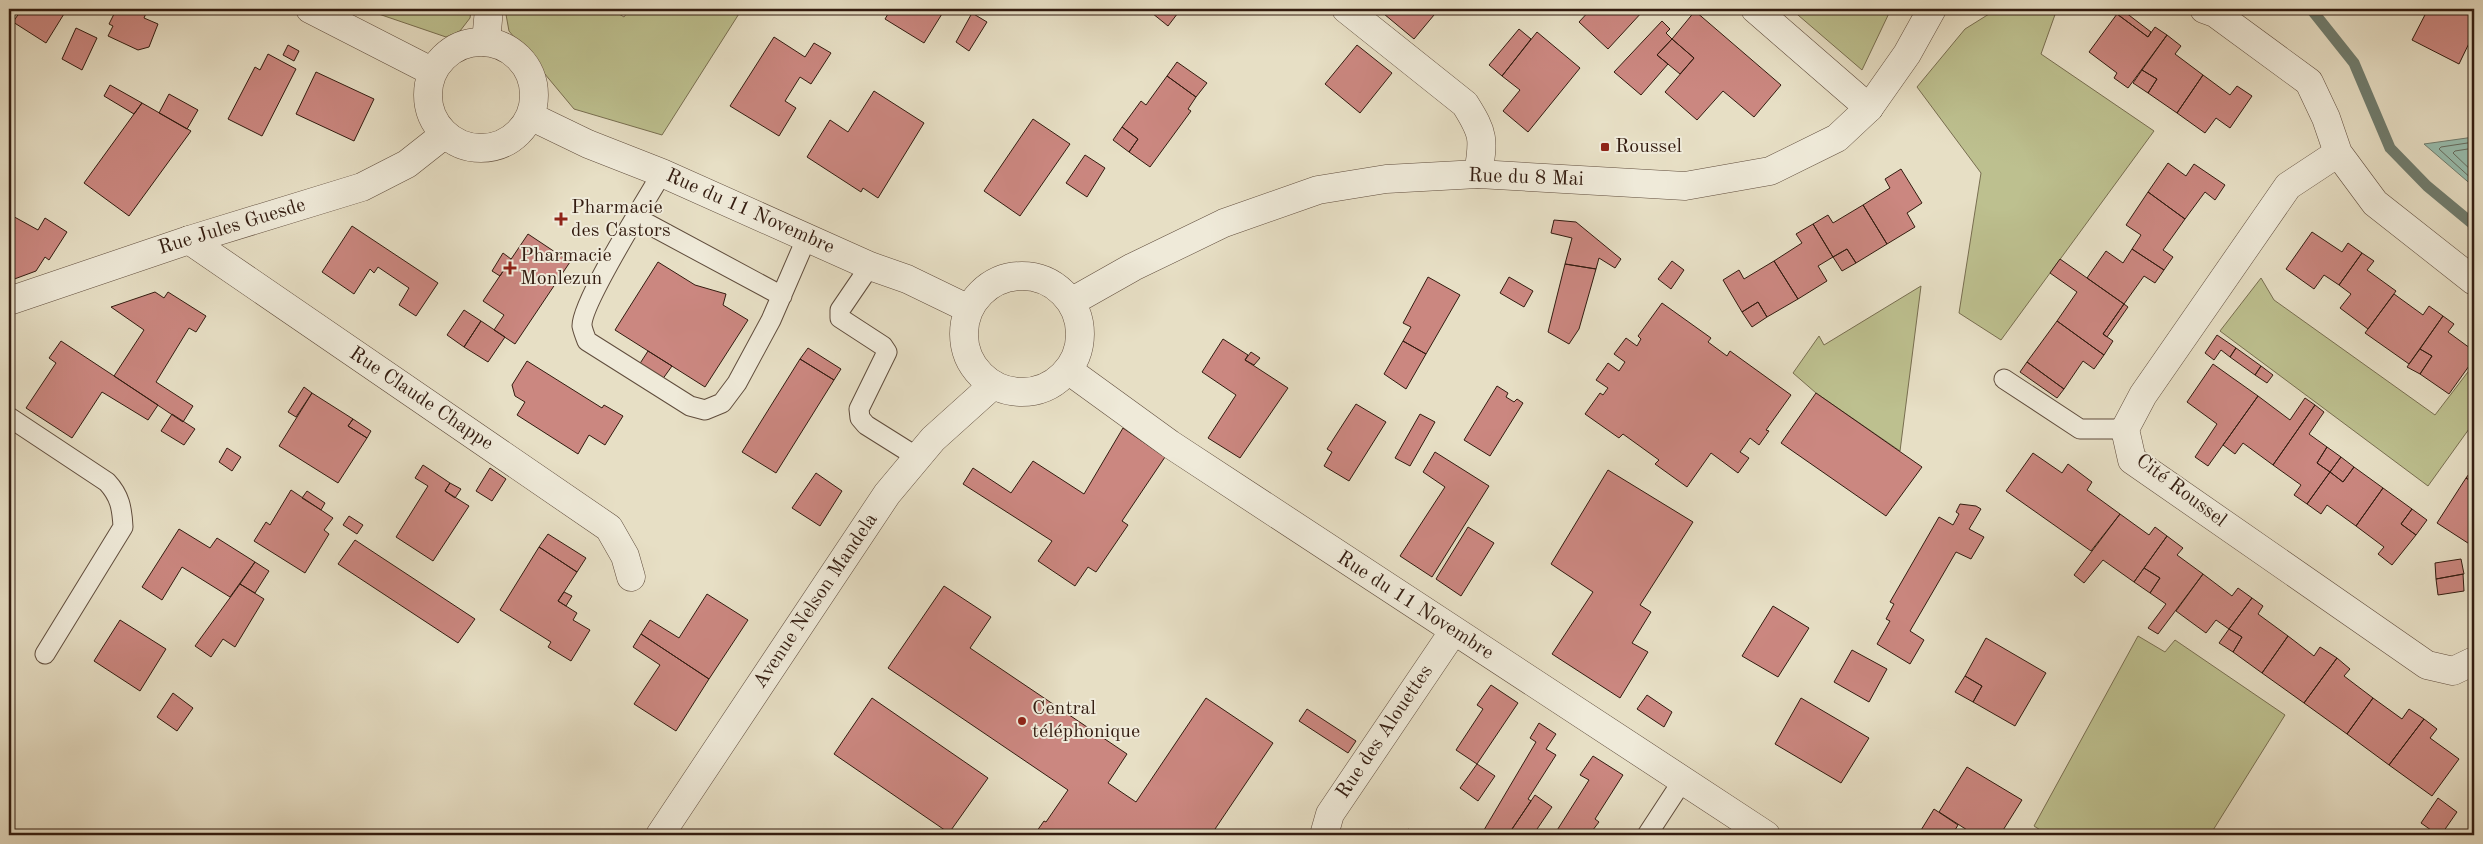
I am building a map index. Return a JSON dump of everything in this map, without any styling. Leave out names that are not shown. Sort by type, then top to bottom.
[{"type":"street","points":[[310,9],[432,72]]},
{"type":"street","points":[[486,42],[489,9]]},
{"type":"street","points":[[1346,9],[1465,104],[1478,124],[1483,142],[1478,174]]},
{"type":"street","points":[[1755,9],[1869,108]]},
{"type":"street","name":"Rue du 8 Mai","points":[[1071,302],[1133,267],[1224,223],[1318,190],[1386,179],[1478,174],[1685,186],[1770,171],[1837,138],[1869,108],[1907,54],[1932,9]]},
{"type":"street","points":[[2204,9],[2215,13],[2309,82],[2326,118],[2338,153],[2375,203],[2474,281]]},
{"type":"street","points":[[486,42],[502,46],[516,54],[527,67],[533,83],[530,116],[521,130],[508,140],[492,147],[467,146],[445,134],[434,121],[428,105],[428,88],[432,72],[442,59],[454,49],[470,43],[486,42]]},
{"type":"street","name":"Rue du 11 Novembre","points":[[530,116],[588,144],[662,173],[870,266],[907,279],[969,309]]},
{"type":"street","name":"Rue Jules Guesde","points":[[9,302],[189,240],[362,187],[406,164],[445,134]]},
{"type":"street","name":"Cité Roussel","points":[[2338,153],[2288,186],[2143,395],[2125,429],[2132,460],[2427,665],[2453,671],[2474,661]]},
{"type":"street","name":"Rue Claude Chappe","points":[[189,240],[610,528],[625,556],[631,577]]},
{"type":"street","points":[[1009,277],[1044,280],[1059,289],[1071,302],[1078,318],[1080,336],[1077,354],[1068,370],[1056,382],[1042,389],[1026,393],[1009,391],[993,385],[975,367],[964,344],[964,326],[969,309],[979,295],[993,284],[1009,277]]},
{"type":"street","name":"Rue du 11 Novembre","points":[[1068,370],[1170,444],[1764,835]]},
{"type":"street","name":"Avenue Nelson Mandela","points":[[660,835],[887,494],[933,439],[993,385]]},
{"type":"street","name":"Rue des Alouettes","points":[[1324,835],[1330,814],[1453,632]]},
{"type":"lane","points":[[662,173],[600,281],[587,307],[582,326],[587,341],[690,406],[705,410],[722,403],[737,382],[771,320],[807,237]]},
{"type":"lane","points":[[636,218],[782,296]]},
{"type":"lane","points":[[870,266],[840,310],[840,318],[883,346],[887,352],[859,409],[860,418],[866,425],[917,457]]},
{"type":"lane","points":[[2004,379],[2080,429],[2125,429]]},
{"type":"lane","points":[[9,417],[107,482],[117,492],[122,508],[123,527],[45,654]]},
{"type":"lane","points":[[1654,832],[1683,780]]},
{"type":"shaded area","points":[[364,9],[468,9],[471,11],[470,18],[460,31],[446,37]]},
{"type":"shaded area","points":[[505,9],[611,9],[624,17],[630,9],[742,9],[662,135],[574,109],[509,31]]},
{"type":"shaded area","points":[[1791,9],[1891,9],[1862,70]]},
{"type":"shaded area","points":[[1997,9],[2057,9],[2041,54],[2154,131],[2001,340],[1959,313],[1981,173],[1917,87],[1965,29]]},
{"type":"shaded area","points":[[2261,278],[2274,300],[2435,415],[2474,364],[2474,422],[2428,486],[2220,331]]},
{"type":"shaded area","points":[[1921,286],[1900,451],[1816,393],[1793,373],[1819,336],[1824,345]]},
{"type":"shaded area","points":[[2138,636],[2165,652],[2175,640],[2285,715],[2210,835],[2048,835],[2034,826]]},
{"type":"water","points":[[2474,137],[2474,187],[2424,144]]},
{"type":"building","points":[[22,9],[67,9],[46,43],[13,22]]},
{"type":"building","points":[[114,9],[154,9],[152,13],[147,11],[144,18],[158,24],[149,47],[138,50],[108,36],[113,26],[109,24],[116,10]]},
{"type":"building","points":[[891,9],[945,9],[924,43],[885,19]]},
{"type":"building","points":[[1147,9],[1181,9],[1168,26]]},
{"type":"building","points":[[1378,9],[1439,9],[1414,39]]},
{"type":"building","points":[[1591,9],[1653,9],[1647,15],[1643,11],[1608,49],[1579,22]]},
{"type":"building","points":[[2121,9],[2151,32],[2148,37],[2117,14]]},
{"type":"building","points":[[2428,9],[2474,9],[2474,33],[2459,64],[2412,40]]},
{"type":"building","points":[[1695,11],[1781,85],[1754,117],[1723,91],[1697,120],[1665,92],[1694,58],[1672,39]]},
{"type":"building","points":[[972,13],[987,22],[969,51],[956,42]]},
{"type":"building","points":[[2117,14],[2148,37],[2155,27],[2167,35],[2128,88],[2114,78],[2117,73],[2089,52]]},
{"type":"building","points":[[1662,21],[1670,29],[1666,33],[1672,39],[1657,55],[1668,64],[1641,95],[1614,72]]},
{"type":"building","points":[[76,28],[97,38],[82,70],[62,59]]},
{"type":"building","points":[[1519,29],[1531,39],[1502,76],[1489,65]]},
{"type":"building","points":[[1537,32],[1580,68],[1528,132],[1503,111],[1520,90],[1502,76]]},
{"type":"building","points":[[2167,35],[2181,46],[2175,54],[2203,75],[2177,113],[2148,93],[2157,79],[2142,70]]},
{"type":"building","points":[[774,37],[805,57],[814,43],[831,53],[811,84],[800,77],[785,101],[796,108],[779,136],[730,106]]},
{"type":"building","points":[[1672,39],[1694,58],[1680,74],[1657,55]]},
{"type":"building","points":[[288,45],[299,51],[294,61],[283,55]]},
{"type":"building","points":[[1357,45],[1392,73],[1360,113],[1325,84]]},
{"type":"building","points":[[268,54],[296,69],[262,136],[228,119],[255,67],[260,70]]},
{"type":"building","points":[[1177,62],[1207,83],[1196,97],[1167,76]]},
{"type":"building","points":[[2142,70],[2157,79],[2148,93],[2133,83]]},
{"type":"building","points":[[316,72],[374,99],[354,141],[296,114]]},
{"type":"building","points":[[2203,75],[2230,95],[2237,86],[2252,96],[2230,128],[2216,118],[2205,133],[2177,113]]},
{"type":"building","points":[[1167,76],[1196,97],[1188,109],[1191,111],[1150,167],[1129,152],[1138,139],[1122,127],[1141,101],[1146,105]]},
{"type":"building","points":[[110,85],[142,103],[134,114],[104,96]]},
{"type":"building","points":[[874,91],[924,123],[878,198],[863,188],[861,192],[807,157],[830,120],[848,132]]},
{"type":"building","points":[[169,94],[198,110],[187,129],[159,113]]},
{"type":"building","points":[[142,103],[191,131],[129,216],[84,183]]},
{"type":"building","points":[[1033,119],[1070,144],[1020,216],[984,191]]},
{"type":"building","points":[[1122,127],[1138,139],[1129,152],[1113,140]]},
{"type":"building","points":[[1085,155],[1105,168],[1087,197],[1066,183]]},
{"type":"building","points":[[2168,163],[2186,176],[2194,164],[2225,185],[2215,200],[2205,192],[2185,219],[2148,192]]},
{"type":"building","points":[[1901,169],[1922,203],[1907,213],[1915,227],[1887,244],[1863,205],[1890,188],[1885,179]]},
{"type":"building","points":[[2148,192],[2185,219],[2163,250],[2173,257],[2164,270],[2132,249],[2141,235],[2126,225]]},
{"type":"building","points":[[1863,205],[1887,244],[1856,263],[1847,249],[1833,257],[1813,224],[1828,215],[1833,223]]},
{"type":"building","points":[[9,214],[38,230],[45,218],[67,232],[49,260],[45,257],[36,271],[9,281]]},
{"type":"building","points":[[1554,220],[1576,222],[1621,259],[1615,268],[1599,258],[1596,269],[1565,264],[1572,238],[1551,233]]},
{"type":"building","points":[[1813,224],[1833,257],[1818,266],[1827,281],[1798,299],[1774,261],[1802,243],[1796,234]]},
{"type":"building","points":[[352,226],[438,283],[416,316],[399,305],[409,288],[378,267],[374,273],[370,269],[354,294],[322,272]]},
{"type":"building","points":[[2312,232],[2342,252],[2348,243],[2362,253],[2339,285],[2324,275],[2314,289],[2286,269]]},
{"type":"building","points":[[528,234],[570,262],[515,344],[494,330],[504,315],[483,301]]},
{"type":"building","points":[[1847,249],[1856,263],[1842,271],[1833,257]]},
{"type":"building","points":[[2132,249],[2164,270],[2155,283],[2144,276],[2124,304],[2087,278],[2106,251],[2123,263]]},
{"type":"building","points":[[503,253],[511,259],[500,276],[492,271]]},
{"type":"building","points":[[2362,253],[2374,261],[2367,270],[2396,291],[2368,329],[2340,308],[2351,294],[2339,285]]},
{"type":"building","points":[[2060,259],[2124,304],[2103,334],[2113,341],[2104,355],[2057,321],[2077,292],[2050,273]]},
{"type":"building","points":[[1672,261],[1684,270],[1671,289],[1658,279]]},
{"type":"building","points":[[1774,261],[1798,299],[1767,317],[1758,302],[1742,312],[1723,280],[1739,270],[1744,279]]},
{"type":"building","points":[[658,262],[695,285],[726,294],[723,305],[748,320],[705,387],[615,330]]},
{"type":"building","points":[[1565,264],[1596,269],[1579,329],[1569,344],[1548,332]]},
{"type":"building","points":[[1428,277],[1460,295],[1426,354],[1403,341],[1411,327],[1403,323]]},
{"type":"building","points":[[1509,277],[1533,291],[1524,307],[1500,293]]},
{"type":"building","points":[[155,292],[164,298],[168,292],[206,316],[196,332],[189,328],[156,382],[193,406],[183,422],[114,376],[144,330],[111,307]]},
{"type":"building","points":[[2394,294],[2423,315],[2429,306],[2443,316],[2409,364],[2365,333]]},
{"type":"building","points":[[1758,302],[1767,317],[1752,327],[1742,312]]},
{"type":"building","points":[[1662,303],[1711,338],[1708,342],[1727,356],[1730,351],[1791,395],[1766,430],[1769,431],[1759,445],[1750,438],[1740,452],[1749,458],[1738,473],[1711,453],[1687,487],[1655,464],[1659,460],[1623,434],[1619,438],[1585,414],[1600,393],[1603,395],[1608,388],[1596,380],[1608,363],[1619,371],[1625,362],[1614,354],[1626,338],[1637,346],[1641,339],[1638,336]]},
{"type":"building","points":[[2124,304],[2128,307],[2107,337],[2103,334]]},
{"type":"building","points":[[464,310],[481,321],[464,347],[447,335]]},
{"type":"building","points":[[2443,316],[2454,324],[2448,332],[2474,351],[2474,359],[2449,394],[2420,374],[2432,356],[2420,349]]},
{"type":"building","points":[[481,321],[505,337],[488,362],[464,347]]},
{"type":"building","points":[[2057,321],[2104,355],[2094,369],[2083,361],[2064,389],[2027,362]]},
{"type":"building","points":[[2217,335],[2236,348],[2230,357],[2221,350],[2214,360],[2205,353]]},
{"type":"building","points":[[1223,339],[1248,355],[1245,360],[1288,388],[1240,458],[1208,438],[1236,395],[1202,372]]},
{"type":"building","points":[[61,341],[158,405],[148,420],[102,392],[72,438],[26,408],[56,363],[49,358]]},
{"type":"building","points":[[1403,341],[1426,354],[1406,389],[1384,374]]},
{"type":"building","points":[[808,348],[841,369],[834,380],[800,359]]},
{"type":"building","points":[[2236,348],[2261,366],[2255,375],[2230,357]]},
{"type":"building","points":[[2420,349],[2432,356],[2420,374],[2407,367]]},
{"type":"building","points":[[648,351],[672,366],[662,380],[639,365]]},
{"type":"building","points":[[1251,352],[1260,358],[1254,365],[1245,360]]},
{"type":"building","points":[[800,359],[834,380],[776,473],[742,452]]},
{"type":"building","points":[[527,361],[602,408],[604,405],[623,416],[605,445],[589,435],[578,454],[517,415],[525,402],[515,396],[512,385]]},
{"type":"building","points":[[2027,362],[2064,389],[2057,398],[2020,372]]},
{"type":"building","points":[[2213,364],[2258,396],[2208,466],[2195,457],[2217,424],[2187,402]]},
{"type":"building","points":[[2261,366],[2273,375],[2267,383],[2255,375]]},
{"type":"building","points":[[1497,386],[1508,393],[1506,397],[1514,402],[1517,399],[1523,403],[1490,456],[1464,440]]},
{"type":"building","points":[[304,387],[312,393],[296,417],[288,412]]},
{"type":"building","points":[[312,393],[353,419],[348,426],[367,438],[338,483],[279,446]]},
{"type":"building","points":[[1816,393],[1922,467],[1886,516],[1781,443]]},
{"type":"building","points":[[2258,396],[2290,420],[2305,398],[2315,405],[2273,465],[2243,443],[2235,454],[2223,445]]},
{"type":"building","points":[[1356,404],[1386,422],[1349,481],[1324,466],[1332,452],[1327,449]]},
{"type":"building","points":[[2315,405],[2324,412],[2309,434],[2327,447],[2317,463],[2330,472],[2307,504],[2294,495],[2301,485],[2273,465]]},
{"type":"building","points":[[172,414],[195,429],[184,445],[161,431]]},
{"type":"building","points":[[1420,414],[1435,422],[1410,466],[1395,458]]},
{"type":"building","points":[[353,419],[371,431],[367,438],[348,426]]},
{"type":"building","points":[[1123,428],[1165,457],[1122,521],[1128,525],[1096,572],[1088,567],[1075,586],[1038,561],[1052,541],[963,484],[973,468],[1011,493],[1033,461],[1084,494]]},
{"type":"building","points":[[2327,447],[2341,457],[2330,472],[2317,463]]},
{"type":"building","points":[[227,448],[241,457],[232,471],[219,462]]},
{"type":"building","points":[[1435,452],[1489,486],[1432,577],[1400,556],[1445,487],[1423,472]]},
{"type":"building","points":[[2033,453],[2062,473],[2068,464],[2092,482],[2087,490],[2120,514],[2091,551],[2006,491]]},
{"type":"building","points":[[2341,457],[2354,467],[2343,482],[2330,472]]},
{"type":"building","points":[[423,465],[450,483],[445,491],[469,506],[433,561],[396,537],[428,486],[415,478]]},
{"type":"building","points":[[2354,467],[2383,488],[2356,526],[2327,505],[2321,514],[2307,504],[2330,472],[2343,482]]},
{"type":"building","points":[[2474,467],[2474,483],[2466,478]]},
{"type":"building","points":[[490,468],[506,479],[492,501],[476,491]]},
{"type":"building","points":[[1608,470],[1693,522],[1640,605],[1651,612],[1632,643],[1648,652],[1620,698],[1552,654],[1593,592],[1551,564]]},
{"type":"building","points":[[816,473],[842,491],[820,526],[792,508]]},
{"type":"building","points":[[2466,478],[2474,483],[2474,547],[2437,523]]},
{"type":"building","points":[[450,483],[461,489],[455,498],[445,491]]},
{"type":"building","points":[[2383,488],[2412,509],[2401,524],[2416,535],[2392,565],[2378,554],[2384,547],[2356,526]]},
{"type":"building","points":[[291,490],[333,518],[324,530],[329,534],[305,573],[254,541],[266,522],[270,525]]},
{"type":"building","points":[[307,491],[325,503],[321,510],[302,498]]},
{"type":"building","points":[[1960,504],[1976,506],[1981,509],[1969,529],[1984,537],[1971,559],[1956,552],[1910,631],[1924,640],[1910,664],[1877,644],[1890,621],[1886,619],[1894,604],[1890,602],[1939,517],[1953,525],[1959,514],[1956,512]]},
{"type":"building","points":[[2412,509],[2427,520],[2416,535],[2401,524]]},
{"type":"building","points":[[2120,514],[2149,535],[2155,527],[2167,536],[2134,582],[2103,560],[2084,583],[2074,575]]},
{"type":"building","points":[[349,516],[363,525],[357,534],[343,525]]},
{"type":"building","points":[[1468,527],[1494,543],[1461,596],[1436,579]]},
{"type":"building","points":[[179,529],[210,548],[217,538],[255,562],[230,597],[182,567],[162,600],[142,587]]},
{"type":"building","points":[[548,534],[586,558],[577,572],[539,547]]},
{"type":"building","points":[[2167,536],[2183,548],[2177,555],[2203,574],[2158,634],[2148,628],[2166,604],[2150,593],[2160,578],[2144,568]]},
{"type":"building","points":[[355,540],[475,619],[458,643],[338,564]]},
{"type":"building","points":[[539,547],[577,572],[558,601],[577,613],[573,620],[590,630],[571,661],[548,647],[551,642],[500,610]]},
{"type":"building","points":[[2461,559],[2464,574],[2436,579],[2435,563]]},
{"type":"building","points":[[255,562],[269,571],[255,593],[240,584]]},
{"type":"building","points":[[2144,568],[2160,578],[2150,593],[2134,582]]},
{"type":"building","points":[[2203,574],[2232,596],[2238,588],[2252,598],[2229,629],[2216,620],[2206,633],[2176,611]]},
{"type":"building","points":[[2463,574],[2464,591],[2438,595],[2436,579]]},
{"type":"building","points":[[240,584],[264,599],[235,647],[223,639],[211,657],[195,646]]},
{"type":"building","name":"Central téléphonique","points":[[944,586],[991,617],[970,648],[1127,754],[1108,783],[1136,802],[1206,698],[1273,743],[1211,835],[1194,835],[1185,830],[1182,835],[1034,835],[1044,821],[1046,822],[1068,790],[888,668]]},
{"type":"building","points":[[564,592],[572,596],[566,606],[558,601]]},
{"type":"building","points":[[707,594],[748,620],[709,679],[641,634],[650,620],[679,638]]},
{"type":"building","points":[[2252,598],[2263,606],[2258,614],[2288,636],[2262,673],[2233,652],[2242,637],[2229,629]]},
{"type":"building","points":[[1773,606],[1809,628],[1778,677],[1742,656]]},
{"type":"building","points":[[120,620],[166,649],[140,691],[94,661]]},
{"type":"building","points":[[2229,629],[2242,637],[2233,652],[2219,643]]},
{"type":"building","points":[[641,634],[709,679],[676,731],[634,704],[660,665],[633,647]]},
{"type":"building","points":[[2288,636],[2314,656],[2320,647],[2337,658],[2304,703],[2262,673]]},
{"type":"building","points":[[1986,638],[2046,673],[2015,726],[1973,702],[1982,686],[1965,676]]},
{"type":"building","points":[[1852,650],[1887,669],[1869,702],[1834,682]]},
{"type":"building","points":[[2337,658],[2350,669],[2344,676],[2373,698],[2347,734],[2304,703]]},
{"type":"building","points":[[1965,676],[1982,686],[1973,702],[1955,692]]},
{"type":"building","points":[[1491,685],[1518,703],[1477,764],[1456,750],[1483,709],[1477,705]]},
{"type":"building","points":[[173,693],[193,708],[177,731],[157,717]]},
{"type":"building","points":[[1647,695],[1672,712],[1664,727],[1637,709]]},
{"type":"building","points":[[872,698],[988,778],[949,833],[834,754]]},
{"type":"building","points":[[1801,698],[1869,738],[1841,783],[1775,744]]},
{"type":"building","points":[[2373,698],[2402,719],[2409,709],[2424,719],[2389,765],[2347,734]]},
{"type":"building","points":[[1307,709],[1356,741],[1348,753],[1299,721]]},
{"type":"building","points":[[2424,719],[2437,729],[2430,738],[2459,759],[2432,796],[2389,765]]},
{"type":"building","points":[[1539,723],[1556,734],[1546,749],[1556,755],[1528,799],[1531,801],[1508,835],[1481,835],[1536,742],[1530,738]]},
{"type":"building","points":[[1593,756],[1623,775],[1595,819],[1599,822],[1589,835],[1554,835],[1589,780],[1580,775]]},
{"type":"building","points":[[1477,764],[1495,776],[1478,801],[1460,788]]},
{"type":"building","points":[[1967,767],[2022,800],[2000,835],[1975,835],[1939,812]]},
{"type":"building","points":[[1535,795],[1552,807],[1533,835],[1508,835]]},
{"type":"building","points":[[2438,798],[2457,812],[2441,835],[2438,835],[2421,823]]},
{"type":"building","points":[[1934,809],[1958,825],[1952,835],[1918,835]]},
{"type":"building","points":[[1408,829],[1417,835],[1404,835]]},
{"type":"waterway","points":[[2311,9],[2354,63],[2390,148],[2427,186],[2474,225]]},
{"type":"place","name":"Roussel","points":[[1605,147]]},
{"type":"place","name":"Pharmacie des Castors","points":[[561,219]]},
{"type":"place","name":"Pharmacie Monlezun","points":[[510,268]]},
{"type":"place","name":"Central téléphonique","points":[[1022,721]]}]
